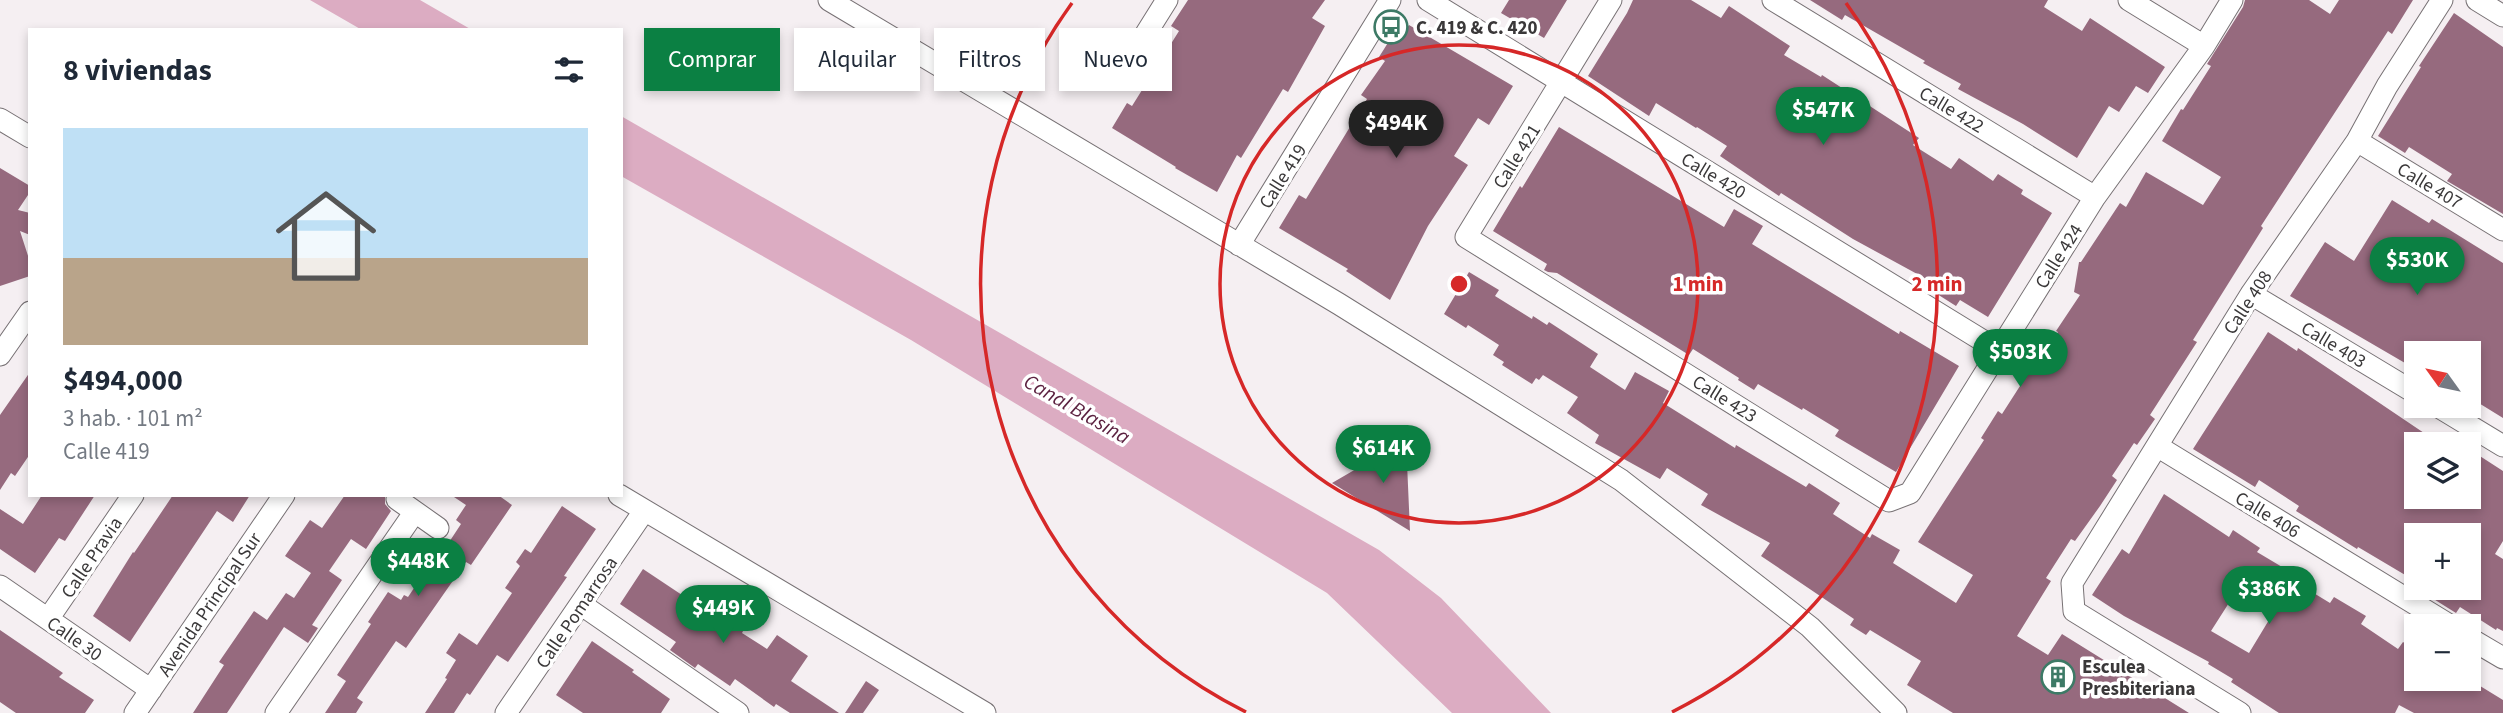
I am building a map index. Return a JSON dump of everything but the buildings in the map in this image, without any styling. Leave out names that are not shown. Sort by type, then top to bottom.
[{"type":"street","points":[[829,0],[1239,245],[1621,480],[1810,627],[1896,713]]},
{"type":"street","points":[[1149,28],[1167,0]]},
{"type":"street","name":"Calle 419","points":[[1239,245],[1390,0]]},
{"type":"street","name":"Calle 420","points":[[1429,0],[1998,351]]},
{"type":"street","name":"Calle 421","points":[[1541,283],[1466,237],[1611,0]]},
{"type":"street","name":"Calle 422","points":[[1773,0],[2095,197]]},
{"type":"street","points":[[2129,0],[2204,46]]},
{"type":"street","name":"Calle 424","points":[[1910,493],[2095,197],[2204,46],[2232,0]]},
{"type":"street","name":"Calle 408","points":[[2240,713],[2074,611],[2072,583],[2251,294],[2357,141],[2442,0]]},
{"type":"street","points":[[2477,0],[2503,16]]},
{"type":"street","points":[[0,120],[28,136]]},
{"type":"street","name":"Calle 407","points":[[2357,141],[2503,230]]},
{"type":"street","name":"Calle 423","points":[[1541,283],[1889,501],[1910,493]]},
{"type":"street","name":"Calle 403","points":[[2251,294],[2404,386]]},
{"type":"street","points":[[0,355],[28,315]]},
{"type":"street","points":[[2457,418],[2503,446]]},
{"type":"street","name":"Calle 406","points":[[2157,446],[2431,614]]},
{"type":"street","name":"Calle Pravia","points":[[48,619],[132,497]]},
{"type":"street","name":"Avenida Principal Sur","points":[[135,713],[283,497]]},
{"type":"street","points":[[621,497],[985,713]]},
{"type":"street","points":[[397,499],[438,528]]},
{"type":"street","name":"Calle Pomarrosa","points":[[506,713],[644,511]]},
{"type":"street","points":[[276,713],[415,513]]},
{"type":"street","name":"Calle 30","points":[[0,586],[151,690]]},
{"type":"street","points":[[582,605],[738,713]]},
{"type":"street","points":[[2481,645],[2503,658]]},
{"type":"water","points":[[310,0],[420,0],[469,28],[359,28]]},
{"type":"water","name":"Canal Blasina","points":[[623,117],[1379,550],[1441,598],[1551,713],[1452,713],[1327,593],[911,340],[623,177]]},
{"type":"place","name":"C. 419 & C. 420","points":[[1391,27]]},
{"type":"place","name":"Esculea Presbiteriana","points":[[2058,677]]}]
